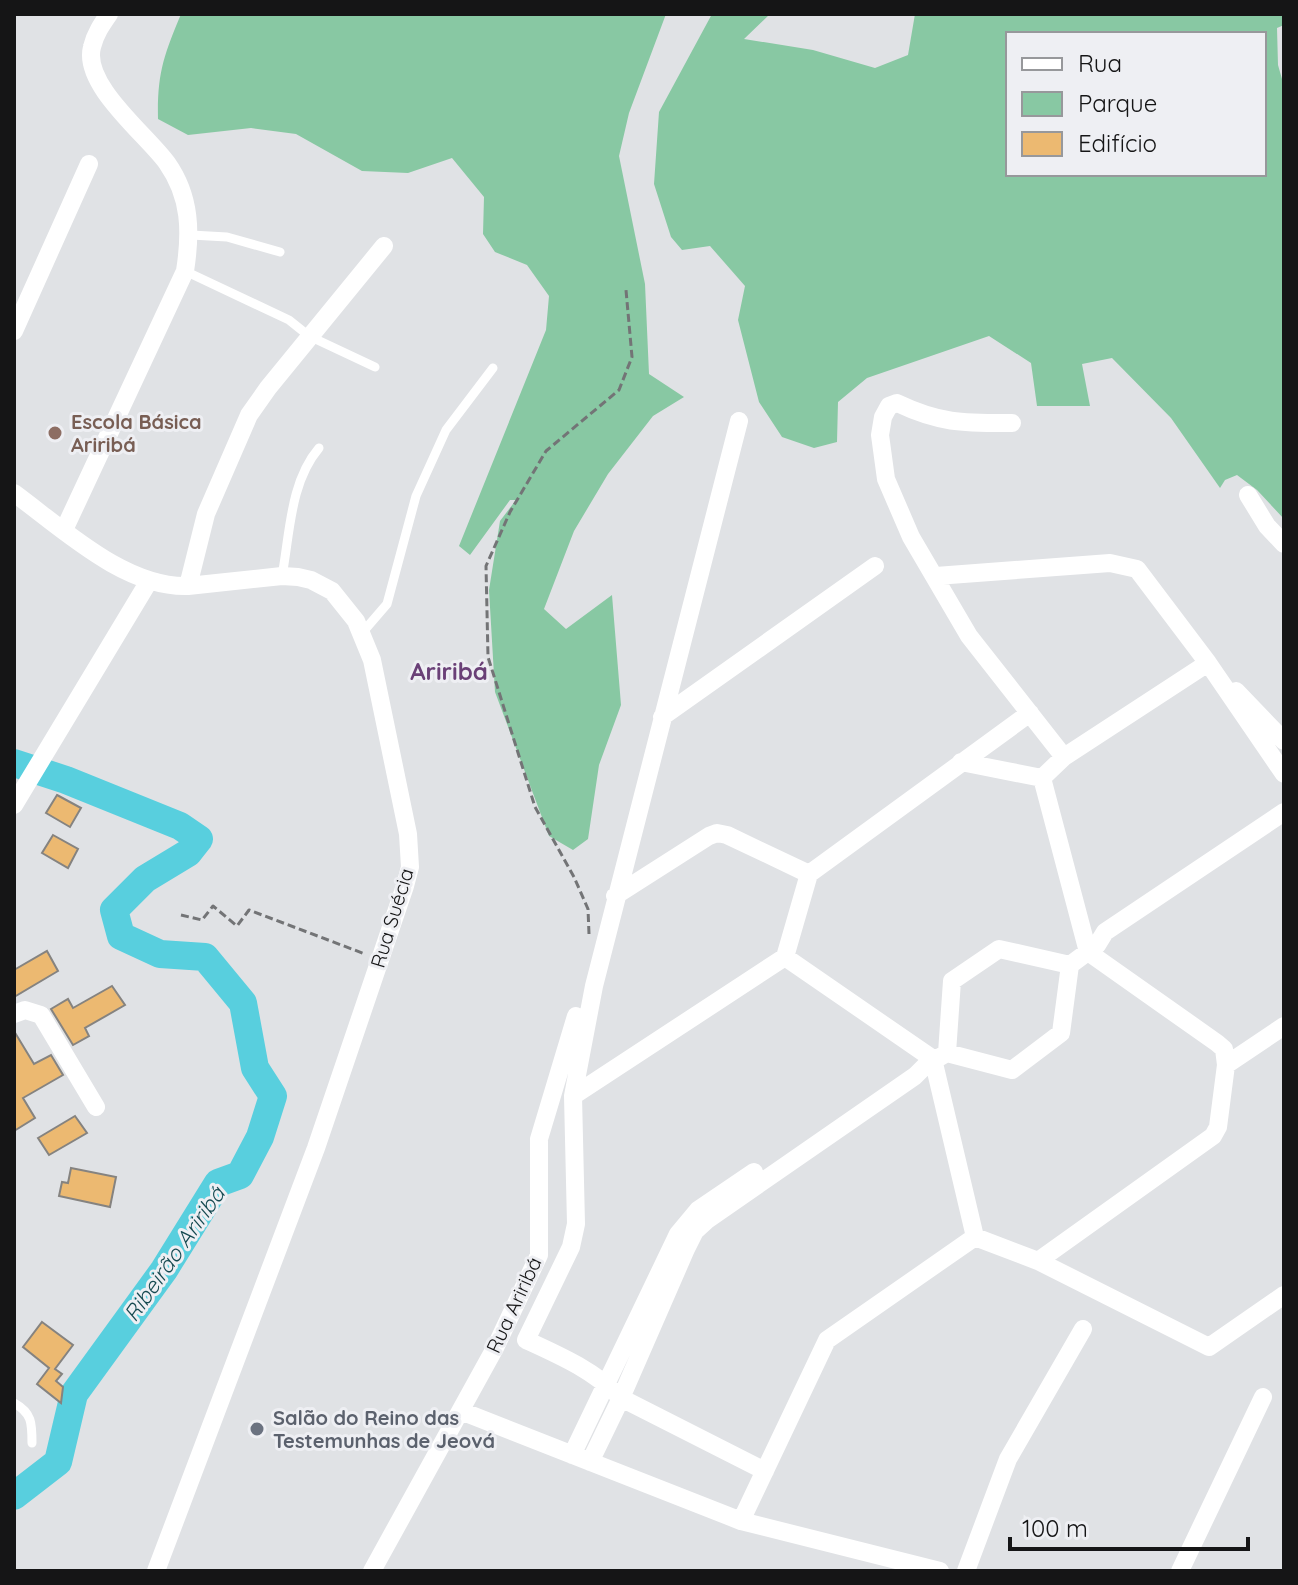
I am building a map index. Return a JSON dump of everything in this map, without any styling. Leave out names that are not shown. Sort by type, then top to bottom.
[{"type":"street","points":[[64,530],[185,271],[191,235],[184,200],[168,164],[109,96],[96,75],[91,58],[92,47],[98,30],[109,14]]},
{"type":"street","points":[[14,331],[89,164]]},
{"type":"street","points":[[188,586],[206,514],[249,415],[309,336],[384,246]]},
{"type":"street","points":[[1012,423],[957,423],[930,418],[897,403],[889,406],[883,417],[880,435],[886,479],[911,537],[969,636],[1064,757]]},
{"type":"street","points":[[739,421],[594,986],[573,1096],[576,1224],[571,1247],[526,1340],[574,1362],[607,1384],[621,1398],[765,1471]]},
{"type":"street","name":"Rua Suécia","points":[[14,493],[110,562],[149,581],[175,587],[282,576],[311,580],[332,591],[362,633],[372,660],[410,851],[405,886],[316,1148],[156,1571]]},
{"type":"street","points":[[1248,495],[1267,526],[1284,544]]},
{"type":"street","points":[[936,576],[1110,563],[1137,569],[1211,667],[1284,774]]},
{"type":"street","points":[[662,717],[875,566]]},
{"type":"street","points":[[14,805],[149,581]]},
{"type":"street","points":[[1211,667],[1284,741]]},
{"type":"street","points":[[1042,778],[1064,757],[1211,667]]},
{"type":"street","points":[[573,1096],[785,957],[809,874],[1030,713]]},
{"type":"street","points":[[961,762],[1042,778]]},
{"type":"street","points":[[1038,1261],[1213,1136],[1218,1127],[1226,1065],[1224,1049],[1092,948],[1042,778]]},
{"type":"street","points":[[785,957],[935,1059],[1012,1070],[1061,1033],[1070,965],[1092,948],[1105,932],[1284,812]]},
{"type":"street","points":[[1092,948],[1112,942],[1284,826]]},
{"type":"street","points":[[615,896],[717,833],[809,874]]},
{"type":"street","points":[[975,1237],[935,1059],[952,981],[999,949],[1070,965]]},
{"type":"street","points":[[14,1014],[25,1010],[41,1015],[96,1107]]},
{"type":"street","name":"Rua Ariribá","points":[[372,1571],[506,1328],[539,1255],[539,1139],[576,1016]]},
{"type":"street","points":[[1226,1065],[1284,1026]]},
{"type":"street","points":[[581,1458],[597,1401],[678,1234],[688,1220],[698,1210],[910,1069],[935,1059]]},
{"type":"street","points":[[581,1458],[621,1398],[695,1231],[935,1059]]},
{"type":"street","points":[[975,1237],[1038,1261],[1209,1347],[1284,1295]]},
{"type":"street","points":[[741,1521],[827,1340],[975,1237]]},
{"type":"street","points":[[966,1571],[1018,1438],[1083,1329]]},
{"type":"street","points":[[574,1362],[587,1376],[597,1401]]},
{"type":"street","points":[[1180,1571],[1263,1397]]},
{"type":"street","points":[[461,1411],[741,1521],[940,1571]]},
{"type":"lane","points":[[191,235],[227,237],[280,252]]},
{"type":"lane","points":[[185,271],[298,325],[309,336],[375,367]]},
{"type":"lane","points":[[362,633],[387,604],[416,496],[446,430],[493,368]]},
{"type":"lane","points":[[282,576],[298,486],[305,467],[319,448]]},
{"type":"lane","points":[[14,1403],[24,1408],[31,1417],[32,1443]]},
{"type":"path","points":[[589,939],[588,909],[535,807],[488,657],[486,566],[510,512],[546,451],[619,390],[632,357],[626,290]]},
{"type":"path","points":[[181,915],[202,920],[213,906],[237,926],[249,910],[380,960]]},
{"type":"green space","points":[[181,14],[666,14],[629,113],[619,156],[645,284],[649,374],[684,397],[653,416],[608,474],[574,531],[544,609],[566,629],[612,595],[621,705],[599,765],[588,839],[573,850],[549,836],[495,692],[489,590],[500,521],[516,500],[510,500],[470,555],[459,546],[546,330],[549,296],[527,265],[495,252],[483,234],[484,197],[452,158],[408,173],[362,171],[296,134],[251,128],[188,135],[158,119],[163,65]]},
{"type":"green space","points":[[712,14],[770,14],[744,39],[813,50],[875,68],[908,55],[915,14],[1284,14],[1284,25],[1277,28],[1278,65],[1284,86],[1284,519],[1257,490],[1237,475],[1225,480],[1220,488],[1171,418],[1112,358],[1082,364],[1090,406],[1037,406],[1031,363],[989,336],[867,378],[838,402],[837,442],[814,448],[782,437],[759,402],[738,320],[745,286],[710,246],[682,250],[671,237],[654,184],[659,112]]},
{"type":"building","points":[[57,795],[81,808],[70,827],[46,813]]},
{"type":"building","points":[[53,835],[78,849],[68,868],[42,853]]},
{"type":"building","points":[[47,951],[58,971],[14,997],[14,970]]},
{"type":"building","points":[[112,986],[125,1005],[85,1028],[89,1036],[73,1045],[51,1009],[68,999],[73,1008]]},
{"type":"building","points":[[14,1031],[34,1064],[51,1055],[63,1075],[23,1098],[35,1118],[14,1131]]},
{"type":"building","points":[[75,1116],[87,1133],[49,1155],[38,1138]]},
{"type":"building","points":[[71,1168],[116,1177],[110,1207],[59,1196],[62,1182],[68,1183]]},
{"type":"building","points":[[42,1322],[73,1345],[55,1369],[62,1374],[56,1381],[63,1387],[61,1403],[37,1384],[49,1368],[23,1347]]},
{"type":"waterway","name":"Ribeirão Ariribá","points":[[14,763],[66,780],[180,826],[199,839],[188,853],[145,879],[114,910],[121,936],[160,954],[205,957],[243,1003],[255,1068],[273,1096],[260,1137],[240,1175],[218,1183],[164,1270],[74,1394],[58,1462],[14,1496]]},
{"type":"place","name":"Escola Básica Ariribá","points":[[55,433]]},
{"type":"place","name":"Salão do Reino das Testemunhas de Jeová","points":[[257,1429]]},
{"type":"district","name":"Ariribá","points":[[449,672]]}]
